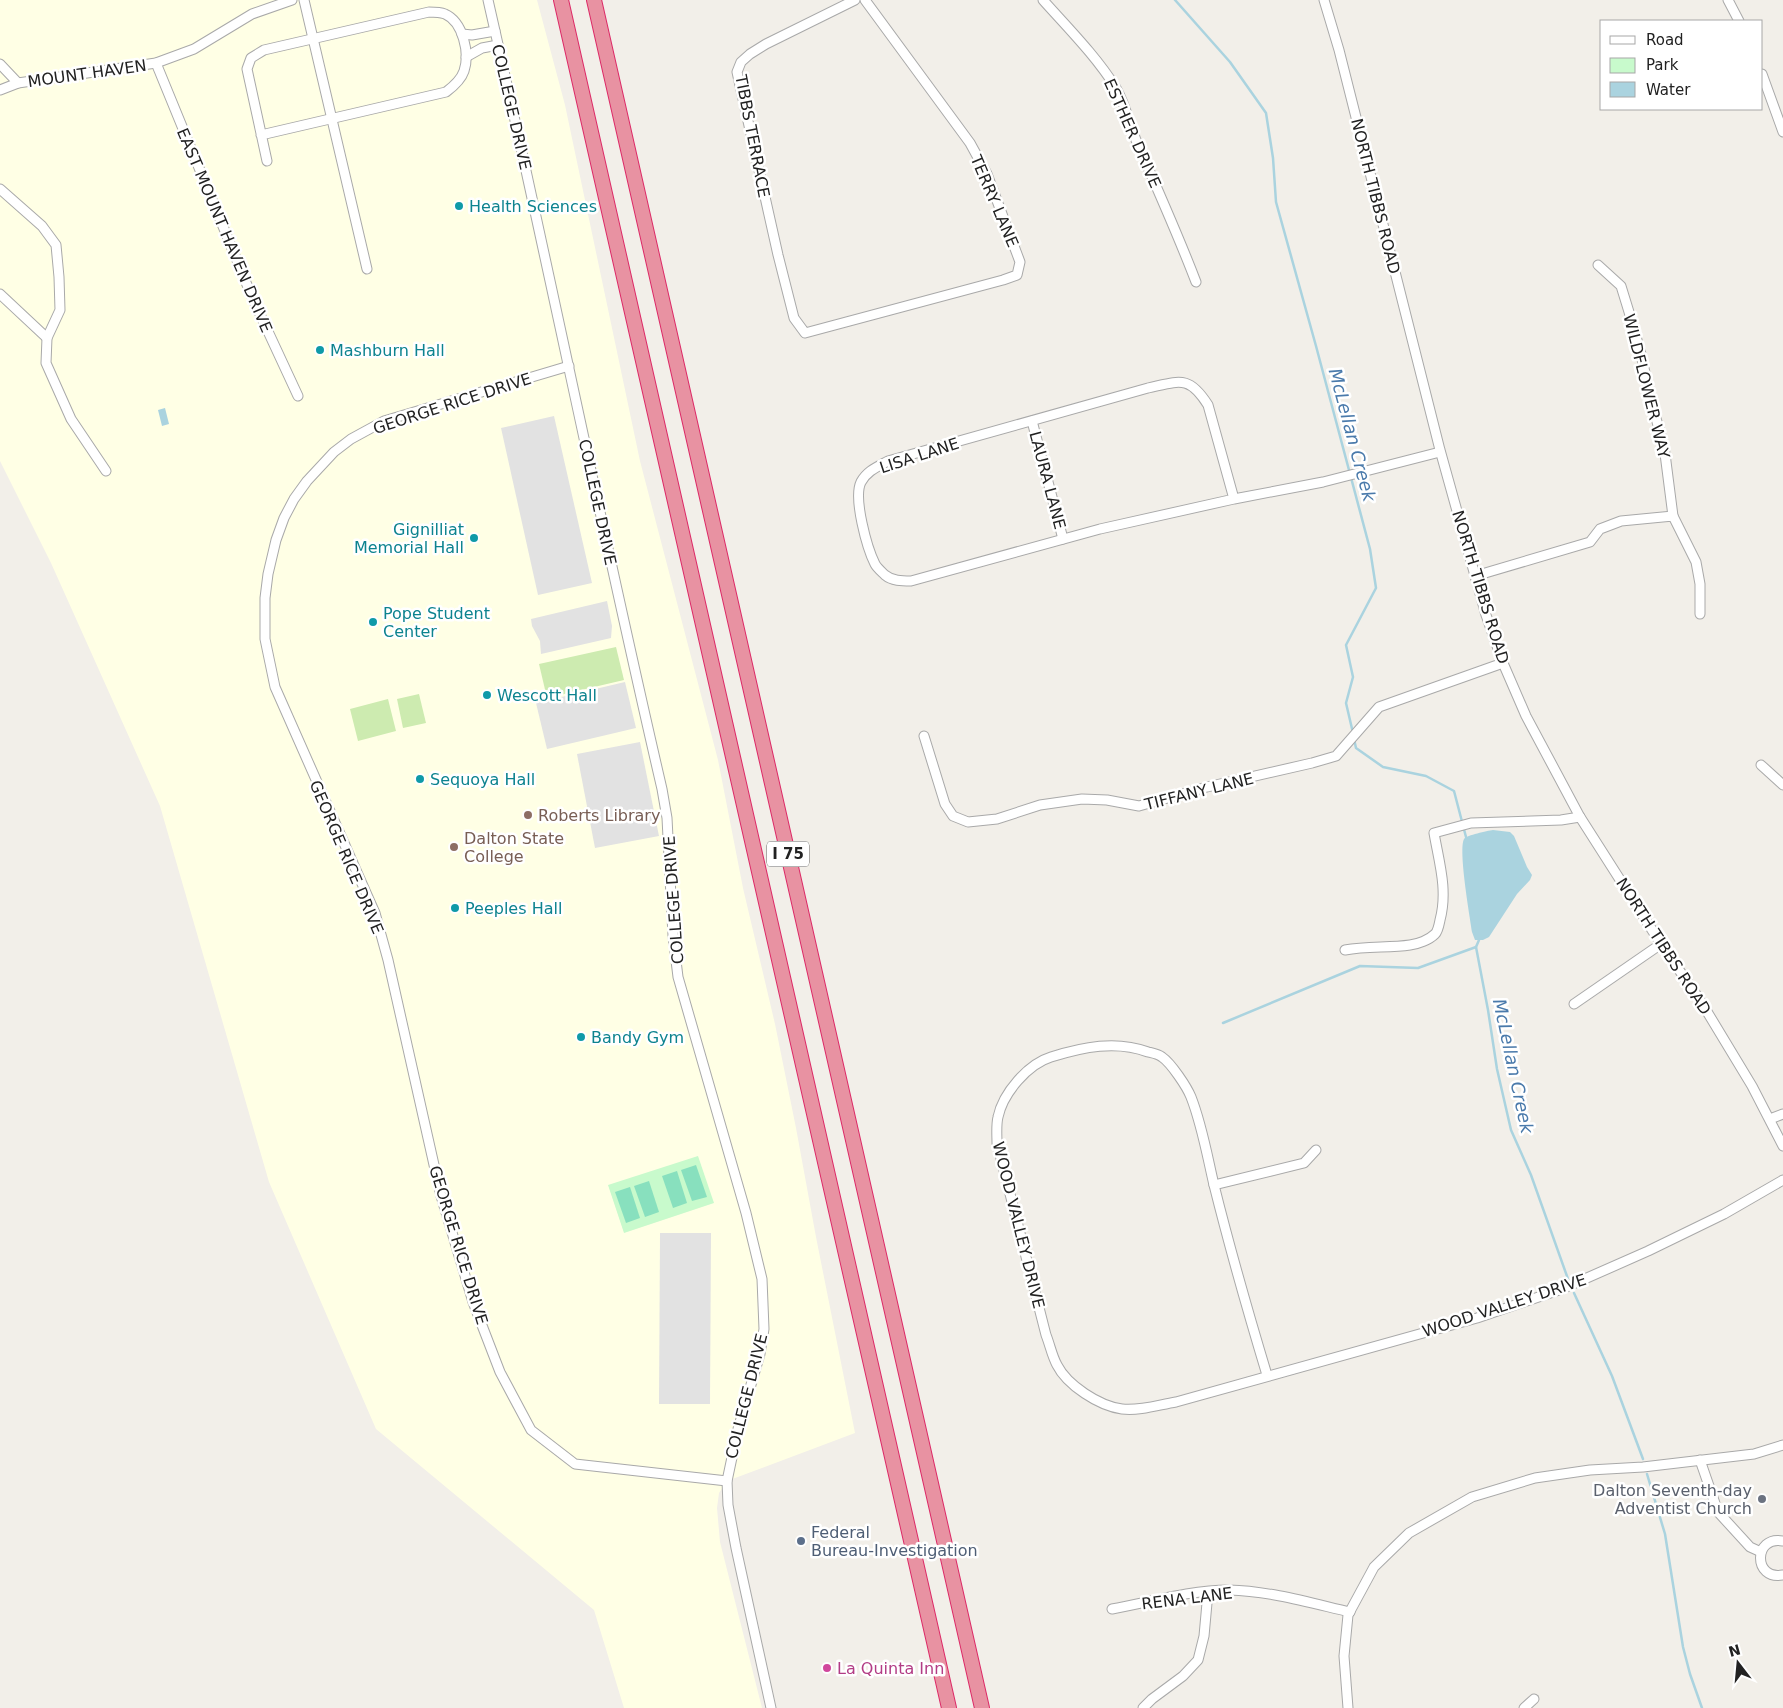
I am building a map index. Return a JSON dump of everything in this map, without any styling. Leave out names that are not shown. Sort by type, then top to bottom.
[{"type":"highway","name":"I 75","points":[[561,0],[948,1708]]},
{"type":"highway","name":"I 75","points":[[594,0],[982,1708]]},
{"type":"street","name":"MOUNT HAVEN","points":[[0,90],[18,83],[156,64],[194,49],[252,14],[292,0]]},
{"type":"street","points":[[304,0],[367,269]]},
{"type":"street","name":"COLLEGE DRIVE","points":[[488,0],[668,818],[673,936],[678,977],[753,1240],[762,1279],[764,1329],[760,1354],[738,1428],[727,1481],[728,1505],[736,1548],[771,1708]]},
{"type":"street","name":"TIBBS TERRACE","points":[[805,333],[794,318],[737,72],[741,62],[766,44],[855,0]]},
{"type":"street","name":"TERRY LANE","points":[[805,333],[1003,280],[1017,275],[1020,262],[987,174],[970,143],[865,0]]},
{"type":"street","name":"ESTHER DRIVE","points":[[1043,0],[1086,47],[1117,90],[1196,282]]},
{"type":"street","name":"NORTH TIBBS ROAD","points":[[1324,0],[1339,50],[1440,452],[1486,615],[1503,663],[1526,716],[1580,817],[1700,1000],[1752,1086],[1783,1146]]},
{"type":"street","points":[[1728,0],[1738,20]]},
{"type":"street","points":[[261,135],[446,92],[457,83],[464,70],[466,57],[462,34],[456,21],[444,14],[429,12],[264,50],[251,58],[247,69],[261,135],[267,161]]},
{"type":"street","points":[[462,34],[472,35],[494,31]]},
{"type":"street","points":[[466,57],[482,48],[498,45]]},
{"type":"street","points":[[0,64],[18,83]]},
{"type":"street","name":"EAST MOUNT HAVEN DRIVE","points":[[156,64],[252,298],[298,396]]},
{"type":"street","points":[[1763,77],[1783,132]]},
{"type":"street","points":[[0,189],[42,226],[56,245],[60,310],[47,338],[46,363],[71,419],[106,471]]},
{"type":"street","name":"WILDFLOWER WAY","points":[[1598,265],[1621,286],[1629,312],[1664,446],[1673,516],[1696,562],[1700,584],[1700,614]]},
{"type":"street","points":[[0,294],[47,338]]},
{"type":"street","name":"GEORGE RICE DRIVE","points":[[569,366],[384,421],[351,439],[334,452],[307,481],[294,499],[284,518],[276,540],[268,574],[265,598],[265,639],[275,687],[374,913],[388,960],[441,1196],[473,1302],[500,1372],[531,1430],[576,1464],[727,1481]]},
{"type":"street","name":"LISA LANE","points":[[1234,499],[1208,405],[1193,386],[1177,382],[1148,388],[888,461],[868,471],[860,483],[857,498],[868,546],[876,565],[886,577],[898,581],[911,581],[1064,539],[1234,499],[1323,482],[1440,452]]},
{"type":"street","name":"LAURA LANE","points":[[1032,421],[1064,539]]},
{"type":"street","points":[[1475,576],[1590,542],[1600,529],[1621,521],[1673,516]]},
{"type":"street","name":"TIFFANY LANE","points":[[924,736],[945,804],[953,816],[968,822],[997,819],[1040,805],[1082,799],[1107,800],[1139,806],[1207,787],[1312,764],[1336,756],[1379,707],[1503,663]]},
{"type":"street","points":[[1761,766],[1783,785]]},
{"type":"street","points":[[1345,950],[1365,947],[1412,945],[1429,939],[1436,933],[1442,912],[1444,894],[1434,833],[1472,823],[1561,820],[1580,817]]},
{"type":"street","points":[[1574,1004],[1662,944]]},
{"type":"street","name":"WOOD VALLEY DRIVE","points":[[1268,1375],[1214,1184],[1204,1138],[1190,1095],[1175,1072],[1162,1057],[1144,1050],[1120,1045],[1070,1051],[1042,1060],[1026,1070],[1003,1101],[997,1118],[997,1143],[1046,1336],[1057,1365],[1071,1384],[1095,1399],[1121,1409],[1142,1409],[1176,1402],[1477,1318],[1562,1289],[1648,1252],[1724,1214],[1783,1180]]},
{"type":"street","points":[[1770,1119],[1783,1114]]},
{"type":"street","points":[[1214,1184],[1304,1163],[1316,1150]]},
{"type":"street","points":[[1348,1708],[1344,1656],[1350,1612],[1374,1567],[1409,1533],[1472,1497],[1535,1478],[1590,1470],[1643,1467],[1754,1454],[1783,1446]]},
{"type":"street","points":[[1700,1460],[1718,1512],[1750,1547],[1761,1552]]},
{"type":"street","points":[[1783,1541],[1768,1543],[1761,1552],[1761,1564],[1764,1569],[1774,1575],[1783,1575]]},
{"type":"street","name":"RENA LANE","points":[[1112,1609],[1208,1592],[1230,1590],[1276,1595],[1350,1612]]},
{"type":"street","points":[[1143,1708],[1183,1676],[1198,1660],[1204,1636],[1208,1592]]},
{"type":"street","points":[[1524,1708],[1534,1699]]},
{"type":"shaded area","name":"Dalton State College","points":[[0,0],[537,0],[565,105],[640,461],[718,760],[743,888],[775,1024],[855,1433],[727,1481],[719,1493],[717,1508],[720,1542],[762,1708],[624,1708],[594,1610],[376,1429],[269,1182],[160,806],[51,563],[0,461]]},
{"type":"shaded area","points":[[554,416],[592,583],[538,595],[501,428]]},
{"type":"shaded area","points":[[607,601],[612,626],[611,638],[541,654],[540,641],[532,626],[531,619]]},
{"type":"shaded area","points":[[625,682],[636,728],[547,749],[536,703]]},
{"type":"shaded area","points":[[640,742],[659,836],[595,848],[577,754]]},
{"type":"shaded area","points":[[660,1233],[711,1233],[710,1404],[659,1404]]},
{"type":"green space","points":[[616,647],[624,680],[547,698],[539,664]]},
{"type":"green space","points":[[419,694],[426,723],[403,728],[397,699]]},
{"type":"green space","points":[[388,699],[396,731],[358,741],[350,709]]},
{"type":"green space","points":[[698,1156],[714,1203],[624,1233],[608,1185]]},
{"type":"green space","points":[[696,1165],[707,1197],[692,1201],[681,1170]]},
{"type":"green space","points":[[677,1171],[687,1203],[673,1208],[662,1176]]},
{"type":"green space","points":[[649,1181],[659,1212],[645,1217],[634,1186]]},
{"type":"green space","points":[[630,1187],[640,1218],[626,1223],[615,1192]]},
{"type":"water","points":[[165,408],[169,424],[162,426],[158,410]]},
{"type":"water","points":[[1493,830],[1510,832],[1514,836],[1532,875],[1489,937],[1483,940],[1475,940],[1472,932],[1465,884],[1462,856],[1464,839],[1477,833]]},
{"type":"waterway","name":"McLellan Creek","points":[[1175,0],[1230,62],[1266,113],[1273,158],[1276,202],[1370,549],[1376,588],[1346,645],[1353,677],[1346,703],[1353,733]]},
{"type":"waterway","name":"McLellan Creek","points":[[1354,739],[1356,748],[1383,767],[1426,776],[1454,791],[1466,837]]},
{"type":"waterway","name":"McLellan Creek","points":[[1479,940],[1476,947],[1497,1069],[1511,1130],[1531,1175],[1568,1279]]},
{"type":"waterway","points":[[1223,1023],[1360,966],[1418,968],[1476,947]]},
{"type":"waterway","name":"McLellan Creek","points":[[1574,1293],[1612,1376],[1643,1459]]},
{"type":"waterway","name":"McLellan Creek","points":[[1647,1474],[1665,1534],[1683,1647],[1702,1708]]},
{"type":"place","name":"Health Sciences","points":[[459,206]]},
{"type":"place","name":"Mashburn Hall","points":[[320,350]]},
{"type":"place","name":"Gignilliat Memorial Hall","points":[[474,538]]},
{"type":"place","name":"Pope Student Center","points":[[373,622]]},
{"type":"place","name":"Wescott Hall","points":[[487,695]]},
{"type":"place","name":"Sequoya Hall","points":[[420,779]]},
{"type":"place","name":"Roberts Library","points":[[528,815]]},
{"type":"place","name":"Dalton State College","points":[[454,847]]},
{"type":"place","name":"Peeples Hall","points":[[455,908]]},
{"type":"place","name":"Bandy Gym","points":[[581,1037]]},
{"type":"place","name":"Dalton Seventh-day Adventist Church","points":[[1762,1499]]},
{"type":"place","name":"Federal Bureau-Investigation","points":[[801,1541]]},
{"type":"place","name":"La Quinta Inn","points":[[827,1668]]}]
